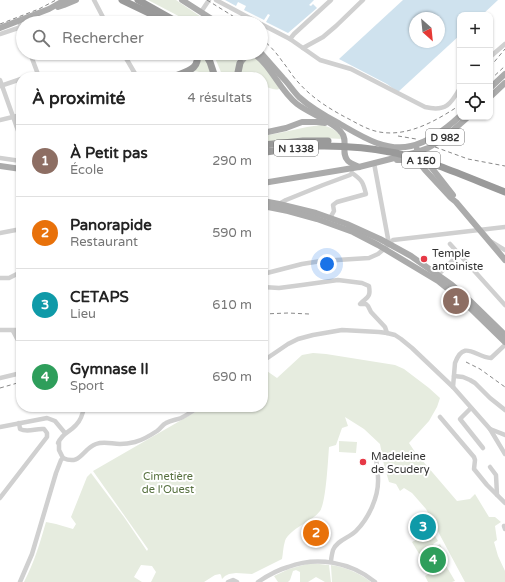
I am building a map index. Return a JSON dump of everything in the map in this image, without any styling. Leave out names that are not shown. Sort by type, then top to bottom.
[{"type":"highway","points":[[122,0],[137,2],[162,16]]},
{"type":"highway","points":[[137,2],[155,16]]},
{"type":"highway","points":[[187,72],[193,68],[197,60]]},
{"type":"highway","points":[[209,60],[214,72]]},
{"type":"highway","points":[[214,60],[218,72]]},
{"type":"highway","points":[[238,72],[240,63]]},
{"type":"highway","points":[[268,144],[303,141],[331,144]]},
{"type":"highway","name":"A 150","points":[[268,147],[314,142],[398,154],[422,160],[505,192]]},
{"type":"highway","name":"A 150","points":[[268,153],[343,142],[360,143],[417,155],[505,188]]},
{"type":"main road","points":[[36,16],[65,0]]},
{"type":"main road","points":[[54,7],[76,0]]},
{"type":"main road","points":[[182,0],[207,16]]},
{"type":"main road","points":[[0,28],[16,25]]},
{"type":"main road","points":[[260,60],[269,69],[288,95],[301,107],[342,132],[344,136],[344,152],[347,160],[359,167]]},
{"type":"main road","points":[[267,60],[300,98],[323,115],[373,142],[382,145],[401,147],[413,145]]},
{"type":"main road","points":[[493,85],[505,74]]},
{"type":"main road","points":[[493,94],[505,83]]},
{"type":"main road","points":[[300,123],[304,116],[304,112],[301,107]]},
{"type":"main road","name":"D 982","points":[[416,152],[413,145],[426,141],[457,119]]},
{"type":"main road","name":"D 982","points":[[268,182],[352,171],[359,167],[416,152],[428,148],[443,139],[465,120]]},
{"type":"main road","points":[[268,132],[300,123],[317,122],[343,126]]},
{"type":"main road","points":[[343,142],[356,134]]},
{"type":"main road","points":[[422,161],[428,148]]},
{"type":"main road","points":[[416,152],[451,198],[505,260]]},
{"type":"main road","points":[[386,160],[422,161]]},
{"type":"main road","points":[[0,166],[16,168]]},
{"type":"main road","points":[[268,204],[279,204],[316,213],[354,227],[380,239],[387,246],[454,293],[505,342]]},
{"type":"main road","points":[[268,205],[317,219],[411,256],[467,298],[505,336]]},
{"type":"street","points":[[94,0],[102,16]]},
{"type":"street","points":[[201,12],[210,0]]},
{"type":"street","points":[[216,0],[245,16]]},
{"type":"street","points":[[290,39],[331,0]]},
{"type":"street","points":[[303,48],[323,37],[363,0]]},
{"type":"street","points":[[0,34],[16,26]]},
{"type":"street","points":[[268,28],[290,39],[320,60],[351,69],[425,107],[433,109],[445,107],[450,104],[457,93]]},
{"type":"street","points":[[493,54],[505,44]]},
{"type":"street","points":[[33,60],[37,72]]},
{"type":"street","points":[[127,60],[134,72]]},
{"type":"street","points":[[0,80],[16,123]]},
{"type":"street","points":[[1,86],[16,81]]},
{"type":"street","points":[[0,120],[14,117]]},
{"type":"street","points":[[0,158],[16,160]]},
{"type":"street","points":[[374,164],[387,246]]},
{"type":"street","points":[[279,204],[350,175],[352,171],[363,183],[366,194],[337,202],[333,205],[334,211],[330,218]]},
{"type":"street","points":[[268,273],[302,264],[332,260],[369,258],[378,254],[393,240],[505,227]]},
{"type":"street","points":[[0,233],[16,230]]},
{"type":"street","points":[[487,239],[505,250]]},
{"type":"street","points":[[450,244],[505,304]]},
{"type":"street","points":[[438,275],[458,254]]},
{"type":"street","points":[[0,278],[9,278],[16,274]]},
{"type":"street","points":[[268,288],[302,286],[338,280],[362,283],[369,286],[370,294],[367,299],[360,304],[366,304],[368,306],[371,312],[385,328],[387,333]]},
{"type":"street","points":[[0,330],[13,330],[16,336]]},
{"type":"street","points":[[268,358],[298,339],[312,335],[342,330],[387,333],[395,335],[407,343],[453,387],[490,429],[505,454]]},
{"type":"street","points":[[453,387],[455,363],[464,350],[491,358],[505,345]]},
{"type":"street","points":[[0,378],[16,374]]},
{"type":"street","points":[[454,376],[463,377],[475,383],[505,410]]},
{"type":"street","points":[[471,408],[460,419],[483,448]]},
{"type":"street","points":[[20,582],[36,543],[61,460],[58,450],[59,442],[65,433],[75,427],[83,412]]},
{"type":"street","points":[[61,460],[77,460],[87,449],[100,443],[120,444],[136,442],[157,431],[171,420],[179,419],[191,412]]},
{"type":"street","points":[[440,417],[474,457],[474,469],[505,503]]},
{"type":"street","points":[[0,427],[44,418],[55,421],[65,433]]},
{"type":"street","points":[[0,498],[47,437],[47,433],[44,429],[41,428],[25,431],[20,429],[19,423]]},
{"type":"street","points":[[490,429],[505,435]]},
{"type":"street","points":[[495,437],[499,433]]},
{"type":"street","points":[[331,562],[333,550],[336,544],[355,532],[361,526],[373,506],[378,483],[376,459]]},
{"type":"street","points":[[490,467],[496,475],[497,495]]},
{"type":"street","points":[[258,582],[280,570],[297,564],[313,562],[331,562],[355,568],[375,582]]},
{"type":"street","points":[[228,582],[233,580],[237,582]]},
{"type":"green space","points":[[148,0],[176,0],[200,16],[178,16]]},
{"type":"green space","points":[[196,60],[206,60],[211,72],[196,71],[192,72]]},
{"type":"green space","points":[[216,60],[237,60],[236,72],[221,72]]},
{"type":"green space","points":[[258,60],[279,85],[279,89],[268,87],[268,72],[241,72],[242,61]]},
{"type":"green space","points":[[321,125],[334,129],[343,139],[323,138],[268,143],[268,135]]},
{"type":"green space","name":"Cimetière de l'Ouest","points":[[313,353],[326,354],[395,365],[404,369],[440,398],[429,421],[409,443],[457,501],[470,499],[475,494],[489,517],[495,517],[501,522],[495,526],[497,540],[494,542],[498,556],[505,571],[505,582],[465,582],[426,509],[412,493],[404,488],[400,491],[396,484],[389,482],[380,444],[364,429],[345,417],[348,426],[342,428],[336,445],[329,447],[324,499],[320,511],[317,515],[287,537],[284,543],[282,559],[252,574],[229,574],[222,579],[220,574],[215,575],[204,582],[151,582],[156,572],[152,566],[141,565],[134,577],[142,582],[24,582],[34,560],[46,522],[73,529],[76,524],[71,517],[87,477],[91,473],[147,551],[148,549],[93,471],[195,412],[268,412],[268,372],[277,378],[302,355]]},
{"type":"green space","points":[[339,441],[357,442],[356,453],[339,452]]},
{"type":"green space","points":[[432,531],[438,541],[433,544],[435,547],[440,544],[445,555],[440,558],[443,564],[437,567],[438,568],[445,564],[455,581],[428,582],[425,576],[433,571],[430,564],[427,565],[412,542]]},
{"type":"green space","points":[[307,564],[329,565],[331,582],[325,582],[316,577],[308,582],[300,582],[300,572],[296,570],[293,571],[288,582],[278,582],[274,576],[289,569]]},
{"type":"green space","points":[[331,565],[352,571],[371,582],[332,582]]},
{"type":"water","points":[[225,0],[314,0],[309,5],[311,6],[313,4],[317,8],[288,33],[268,23],[270,15],[256,16],[244,10],[246,6],[238,2],[236,6]]},
{"type":"water","points":[[403,0],[498,0],[485,12],[457,12],[457,38],[398,92],[387,84],[339,59]]},
{"type":"railway","points":[[21,16],[56,0]]},
{"type":"railway","points":[[207,0],[233,16]]},
{"type":"railway","points":[[0,24],[16,18]]},
{"type":"railway","points":[[268,44],[296,80],[314,97],[339,114],[371,130],[386,133],[409,131],[441,117],[457,107]]},
{"type":"railway","points":[[493,63],[505,49]]},
{"type":"railway","points":[[493,77],[505,66]]},
{"type":"railway","points":[[398,136],[416,139]]},
{"type":"railway","points":[[435,147],[468,159],[505,166]]},
{"type":"railway","points":[[268,314],[309,314]]},
{"type":"railway","points":[[466,362],[480,369],[505,387]]},
{"type":"railway","points":[[0,388],[16,383]]},
{"type":"place","name":"Temple antoiniste","points":[[424,259]]},
{"type":"place","name":"À Petit pas","points":[[456,301]]},
{"type":"place","name":"Madeleine de Scudery","points":[[363,462]]},
{"type":"place","name":"CETAPS","points":[[423,527]]},
{"type":"place","name":"Panorapide","points":[[316,533]]},
{"type":"place","name":"Gymnase II","points":[[433,560]]}]
